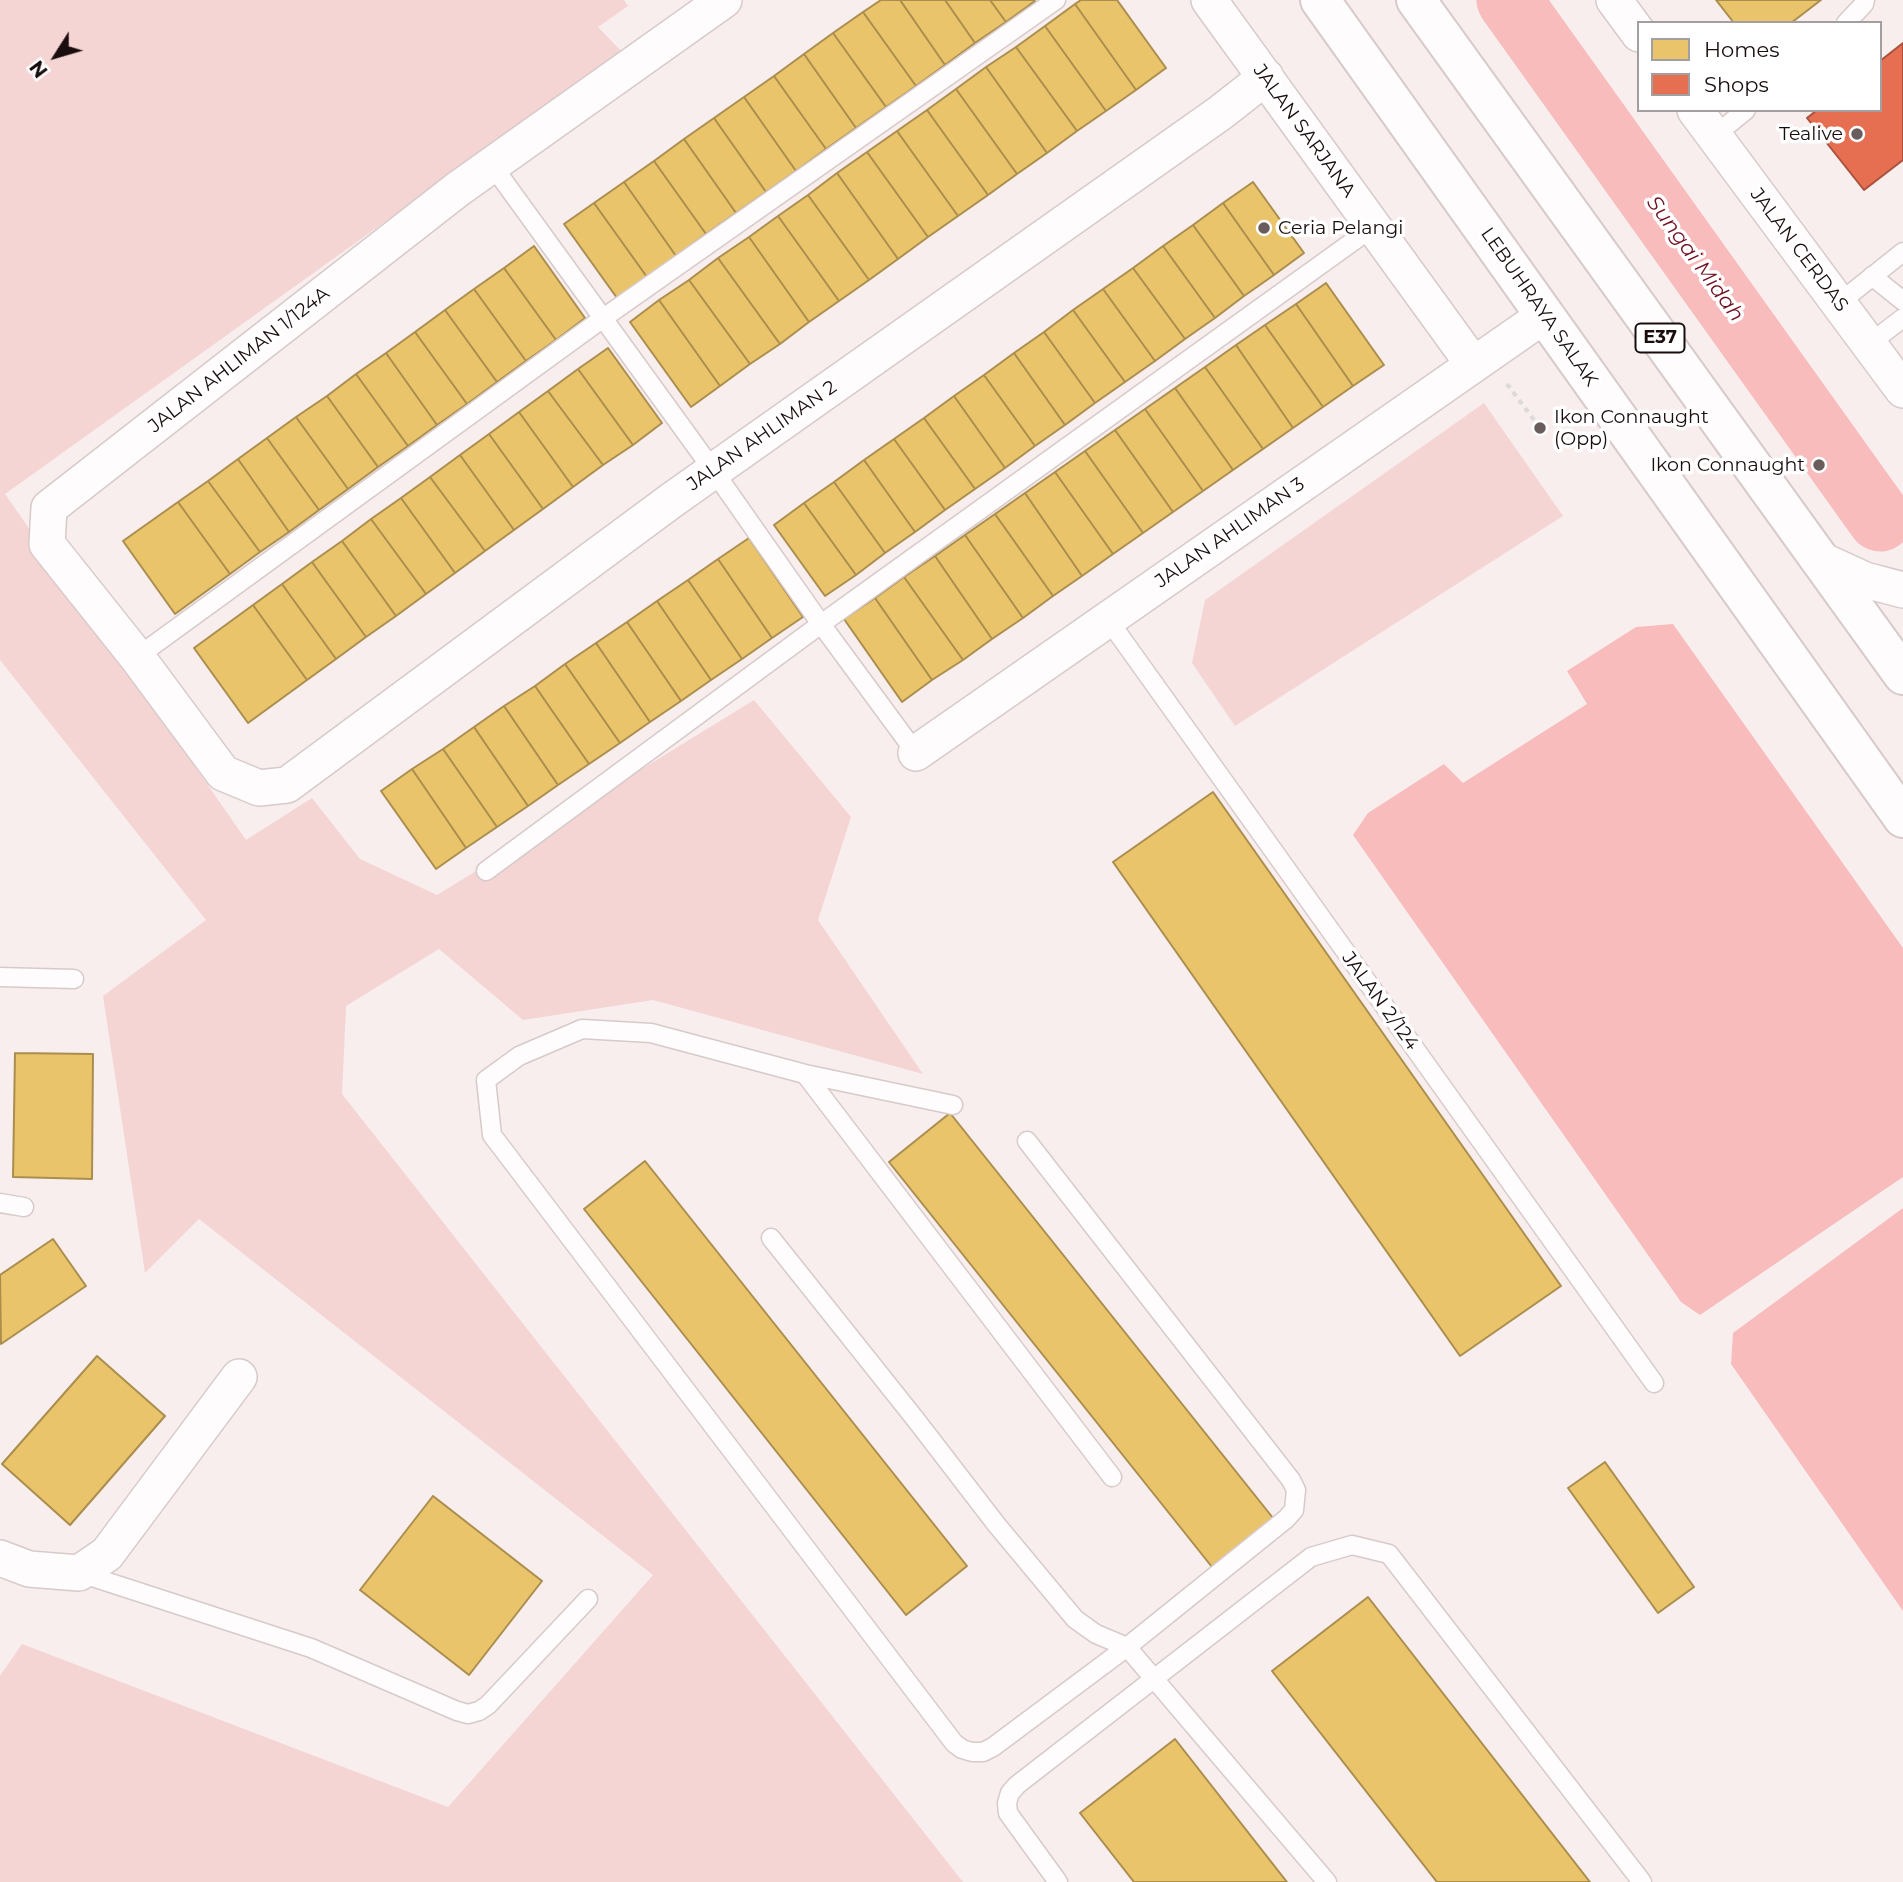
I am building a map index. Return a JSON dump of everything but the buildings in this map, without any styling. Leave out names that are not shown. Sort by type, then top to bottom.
[{"type":"highway","name":"LEBUHRAYA SALAK","points":[[1320,0],[1903,818]]},
{"type":"highway","name":"E37","points":[[1416,0],[1903,676]]},
{"type":"street","name":"JALAN SARJANA","points":[[1209,0],[1373,227],[1480,360]]},
{"type":"street","points":[[1614,0],[1637,31]]},
{"type":"street","name":"JALAN AHLIMAN 1/124A","points":[[259,788],[223,773],[47,544],[49,508],[458,189],[711,4]]},
{"type":"street","name":"JALAN AHLIMAN 2","points":[[259,788],[288,785],[713,470],[1220,113],[1266,77]]},
{"type":"street","name":"JALAN CERDAS","points":[[1705,123],[1903,390]]},
{"type":"street","name":"JALAN AHLIMAN 3","points":[[916,752],[1545,315]]},
{"type":"street","points":[[1819,559],[1865,580],[1903,590]]},
{"type":"street","points":[[0,1558],[29,1569],[79,1573],[107,1554],[239,1377]]},
{"type":"lane","points":[[136,657],[602,320],[1056,0]]},
{"type":"lane","points":[[1848,21],[1865,0]]},
{"type":"lane","points":[[1705,123],[1740,112]]},
{"type":"lane","points":[[492,165],[916,752]]},
{"type":"lane","points":[[486,871],[821,624],[1373,227]]},
{"type":"lane","points":[[1839,303],[1903,252]]},
{"type":"lane","points":[[1872,276],[1903,301]]},
{"type":"lane","points":[[1869,344],[1903,318]]},
{"type":"lane","name":"JALAN 2/124","points":[[1107,618],[1654,1383]]},
{"type":"lane","points":[[0,977],[74,979]]},
{"type":"lane","points":[[953,1105],[805,1074],[651,1033],[582,1029],[519,1056],[486,1080],[492,1135],[954,1742],[962,1749],[983,1752],[1127,1647],[1286,1519],[1294,1510],[1297,1500],[1291,1480],[1027,1141]]},
{"type":"lane","points":[[805,1074],[1112,1476]]},
{"type":"lane","points":[[0,1203],[24,1207]]},
{"type":"lane","points":[[771,1238],[996,1524],[1075,1619],[1096,1634],[1127,1647],[1326,1882]]},
{"type":"lane","points":[[1058,1882],[1013,1823],[1008,1813],[1010,1793],[1311,1557],[1352,1545],[1389,1554],[1642,1882]]},
{"type":"lane","points":[[79,1573],[311,1648],[468,1714],[488,1705],[588,1599]]},
{"type":"path","points":[[1480,360],[1540,428]]},
{"type":"shaded area","points":[[0,0],[624,0],[628,6],[598,27],[622,52],[5,494],[246,840],[312,798],[360,859],[437,895],[754,700],[851,817],[818,920],[923,1074],[653,1000],[523,1020],[439,949],[346,1006],[342,1094],[963,1882],[0,1882],[0,1676],[22,1644],[448,1807],[653,1575],[199,1219],[145,1273],[103,996],[206,920],[0,660]]},
{"type":"shaded area","points":[[1484,403],[1563,516],[1235,726],[1192,663],[1205,600]]},
{"type":"shaded area","points":[[1673,624],[1903,948],[1903,1177],[1700,1315],[1681,1302],[1353,835],[1368,813],[1444,764],[1463,783],[1587,704],[1567,671],[1636,627]]},
{"type":"shaded area","points":[[1903,1208],[1903,1611],[1731,1364],[1733,1333]]},
{"type":"waterway","name":"Sungai Midah","points":[[1509,0],[1880,519]]},
{"type":"place","name":"Tealive","points":[[1857,134]]},
{"type":"place","name":"Ceria Pelangi","points":[[1264,228]]},
{"type":"place","name":"Ikon Connaught (Opp)","points":[[1540,428]]},
{"type":"place","name":"Ikon Connaught","points":[[1819,465]]}]
